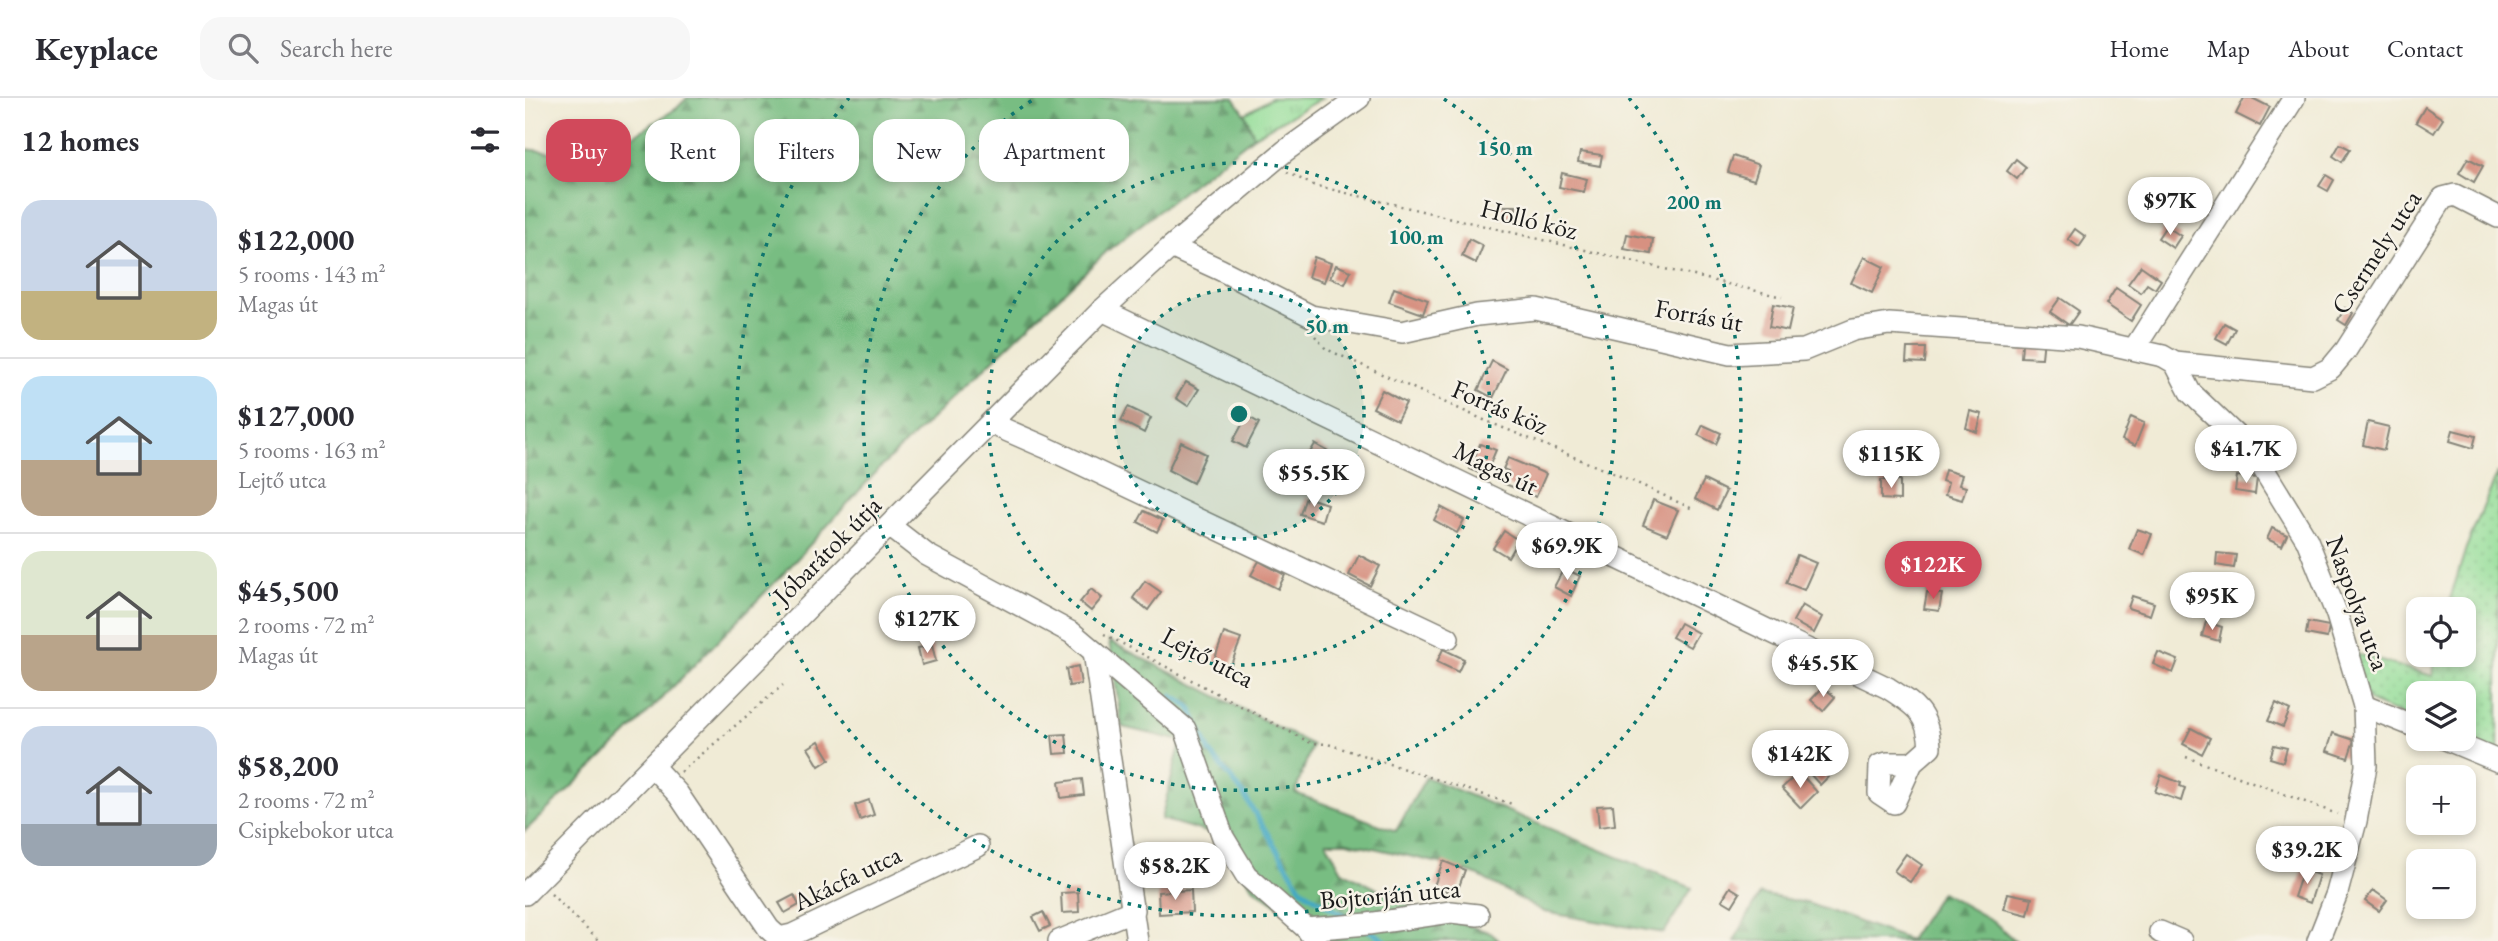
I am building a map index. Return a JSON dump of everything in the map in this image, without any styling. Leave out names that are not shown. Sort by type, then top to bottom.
[{"type":"street","name":"Jóbarátok útja","points":[[532,888],[891,527],[1102,310],[1171,247],[1285,151],[1359,98]]},
{"type":"street","points":[[2134,349],[2294,98]]},
{"type":"street","name":"Csermely utca","points":[[2313,377],[2331,368],[2346,350],[2444,198],[2455,195],[2498,217]]},
{"type":"street","name":"Forrás út","points":[[1171,247],[1311,316],[1402,332],[1478,315],[1537,309],[1730,354],[1804,350],[1853,330],[1889,324],[2078,337],[2163,356],[2175,363],[2313,377]]},
{"type":"street","name":"Magas út","points":[[1102,310],[1888,688],[1915,705],[1929,729],[1930,747],[1912,763]]},
{"type":"street","name":"Naspolya utca","points":[[2175,363],[2190,392],[2253,452],[2307,540],[2337,615],[2364,706],[2366,766],[2356,821],[2337,893],[2318,941]]},
{"type":"street","points":[[992,424],[1448,638]]},
{"type":"street","points":[[891,527],[927,555],[1072,633],[1185,729],[1223,837],[1246,875],[1311,935]]},
{"type":"street","points":[[1094,652],[1137,941]]},
{"type":"street","points":[[2364,706],[2406,723]]},
{"type":"street","points":[[2474,751],[2498,761]]},
{"type":"street","name":"Akácfa utca","points":[[653,767],[668,783],[769,929],[779,938],[792,935],[978,846]]},
{"type":"street","points":[[1059,941],[1133,910]]},
{"type":"street","name":"Bojtorján utca","points":[[1311,935],[1451,912],[1478,915]]},
{"type":"street","points":[[2160,932],[2181,941]]},
{"type":"path","name":"Holló köz","points":[[1272,164],[1313,185],[1782,297]]},
{"type":"path","name":"Forrás köz","points":[[1311,316],[1315,335],[1326,349],[1695,510]]},
{"type":"path","name":"Lejtő utca","points":[[1072,633],[1105,634],[1311,743],[1328,744],[1515,805]]},
{"type":"path","points":[[668,783],[783,685]]},
{"type":"path","points":[[2186,757],[2356,821]]},
{"type":"path","points":[[532,888],[599,941]]},
{"type":"green space","points":[[687,98],[1234,98],[1245,114],[1254,136],[1107,251],[879,469],[785,572],[626,735],[525,831],[525,149],[546,152],[546,182],[631,182],[631,137],[645,128],[645,182],[740,182],[740,119],[660,119]]},
{"type":"green space","points":[[1271,98],[1322,98],[1254,136],[1245,114]]},
{"type":"green space","points":[[2498,472],[2498,755],[2476,744],[2476,681],[2406,681],[2406,717],[2369,701],[2349,652],[2433,676],[2434,667],[2476,667],[2476,597],[2451,597],[2466,548]]},
{"type":"green space","points":[[1109,641],[1312,745],[1295,793],[1396,831],[1426,777],[1692,888],[1664,933],[1544,912],[1479,876],[1444,864],[1347,842],[1326,842],[1342,871],[1414,908],[1491,933],[1499,941],[1330,941],[1253,888],[1217,835],[1161,819],[1181,741],[1122,727]]},
{"type":"green space","points":[[1941,892],[1993,921],[2015,941],[1734,941],[1760,894],[1807,903],[1909,940]]},
{"type":"building","points":[[2244,98],[2252,98],[2270,107],[2260,126],[2236,114]]},
{"type":"building","points":[[2425,107],[2443,119],[2434,133],[2416,122]]},
{"type":"building","points":[[2340,144],[2350,149],[2342,162],[2333,156]]},
{"type":"building","points":[[1580,152],[1602,155],[1600,166],[1578,162]]},
{"type":"building","points":[[1733,156],[1759,165],[1754,180],[1728,172]]},
{"type":"building","points":[[2468,158],[2483,166],[2474,182],[2459,173]]},
{"type":"building","points":[[2016,159],[2026,167],[2017,179],[2007,171]]},
{"type":"building","points":[[1562,173],[1587,179],[1584,192],[1559,187]]},
{"type":"building","points":[[2326,175],[2334,180],[2328,191],[2319,186]]},
{"type":"building","points":[[1499,206],[1516,206],[1516,219],[1498,218]]},
{"type":"building","points":[[2166,226],[2181,236],[2173,248],[2158,238]]},
{"type":"building","points":[[2075,229],[2086,237],[2079,247],[2068,239]]},
{"type":"building","points":[[1627,234],[1653,239],[1651,254],[1624,249]]},
{"type":"building","points":[[1469,239],[1483,246],[1476,263],[1462,256]]},
{"type":"building","points":[[1314,257],[1331,263],[1324,282],[1308,277]]},
{"type":"building","points":[[1864,257],[1884,267],[1872,293],[1851,283]]},
{"type":"building","points":[[1336,265],[1351,271],[1345,284],[1330,278]]},
{"type":"building","points":[[2141,266],[2161,280],[2155,289],[2147,284],[2141,293],[2128,284]]},
{"type":"building","points":[[1394,288],[1428,300],[1423,314],[1389,302]]},
{"type":"building","points":[[2116,288],[2141,305],[2131,321],[2106,304]]},
{"type":"building","points":[[2060,298],[2079,311],[2069,325],[2050,312]]},
{"type":"building","points":[[1773,304],[1793,308],[1788,331],[1769,327]]},
{"type":"building","points":[[2345,308],[2353,313],[2346,325],[2338,320]]},
{"type":"building","points":[[2224,323],[2235,329],[2227,344],[2216,338]]},
{"type":"building","points":[[2012,335],[2044,338],[2042,358],[2021,357],[2022,344],[2011,343]]},
{"type":"building","points":[[1907,348],[1926,348],[1925,363],[1906,362]]},
{"type":"building","points":[[1492,361],[1507,369],[1493,398],[1478,390]]},
{"type":"building","points":[[1186,382],[1199,389],[1188,406],[1176,398]]},
{"type":"building","points":[[1382,390],[1406,403],[1397,420],[1373,408]]},
{"type":"building","points":[[1128,407],[1151,418],[1144,433],[1121,421]]},
{"type":"building","points":[[1970,411],[1982,414],[1977,432],[1966,428]]},
{"type":"building","points":[[1247,416],[1259,423],[1246,448],[1233,441]]},
{"type":"building","points":[[2131,417],[2144,423],[2135,446],[2122,440]]},
{"type":"building","points":[[2368,422],[2389,427],[2384,450],[2363,445]]},
{"type":"building","points":[[1703,425],[1721,433],[1716,444],[1698,435]]},
{"type":"building","points":[[2453,430],[2476,436],[2473,448],[2450,441]]},
{"type":"building","points":[[1181,442],[1206,454],[1193,483],[1168,470]]},
{"type":"building","points":[[1315,444],[1329,452],[1320,469],[1305,461]]},
{"type":"building","points":[[1480,444],[1496,450],[1485,476],[1470,469]]},
{"type":"building","points":[[1508,458],[1546,474],[1536,497],[1503,483],[1508,471],[1503,469]]},
{"type":"building","points":[[1945,470],[1962,475],[1959,485],[1966,487],[1962,500],[1945,495],[1948,483],[1942,481]]},
{"type":"building","points":[[2237,476],[2257,478],[2255,494],[2235,491]]},
{"type":"building","points":[[1704,480],[1726,491],[1717,510],[1695,499]]},
{"type":"building","points":[[1881,480],[1900,480],[1900,500],[1881,499]]},
{"type":"building","points":[[1306,497],[1327,504],[1322,521],[1300,514]]},
{"type":"building","points":[[1653,500],[1678,510],[1667,535],[1643,525]]},
{"type":"building","points":[[1441,507],[1464,520],[1457,533],[1434,520]]},
{"type":"building","points":[[1144,511],[1163,520],[1157,532],[1138,522]]},
{"type":"building","points":[[2272,528],[2287,535],[2282,546],[2267,539]]},
{"type":"building","points":[[2137,529],[2152,534],[2144,555],[2129,549]]},
{"type":"building","points":[[1504,531],[1518,540],[1508,557],[1493,548]]},
{"type":"building","points":[[2217,553],[2236,555],[2234,568],[2216,565]]},
{"type":"building","points":[[1359,555],[1380,566],[1370,586],[1349,575]]},
{"type":"building","points":[[1797,555],[1816,563],[1804,590],[1786,583]]},
{"type":"building","points":[[1259,561],[1285,575],[1278,589],[1251,575]]},
{"type":"building","points":[[1564,568],[1580,576],[1571,596],[1554,587]]},
{"type":"building","points":[[1145,581],[1161,592],[1148,610],[1133,598]]},
{"type":"building","points":[[1091,589],[1102,598],[1091,611],[1080,602]]},
{"type":"building","points":[[1927,592],[1942,594],[1939,611],[1924,609]]},
{"type":"building","points":[[2132,596],[2154,603],[2150,615],[2128,608]]},
{"type":"building","points":[[1802,605],[1822,617],[1814,633],[1793,621]]},
{"type":"building","points":[[2206,622],[2222,627],[2219,641],[2202,636]]},
{"type":"building","points":[[2308,622],[2329,626],[2327,638],[2306,634]]},
{"type":"building","points":[[1680,623],[1698,633],[1690,647],[1672,637]]},
{"type":"building","points":[[1224,633],[1241,639],[1230,667],[1214,661]]},
{"type":"building","points":[[932,645],[936,661],[922,665],[918,648]]},
{"type":"building","points":[[1443,649],[1464,659],[1458,672],[1437,662]]},
{"type":"building","points":[[2158,652],[2178,660],[2173,673],[2153,664]]},
{"type":"building","points":[[1078,666],[1081,684],[1069,686],[1066,669]]},
{"type":"building","points":[[1823,687],[1835,697],[1823,711],[1811,700]]},
{"type":"building","points":[[2276,703],[2290,710],[2283,727],[2268,721]]},
{"type":"building","points":[[2191,728],[2210,738],[2202,754],[2183,744]]},
{"type":"building","points":[[2333,733],[2354,740],[2348,758],[2327,751]]},
{"type":"building","points":[[1066,734],[1068,753],[1054,754],[1052,735]]},
{"type":"building","points":[[819,741],[830,759],[819,766],[808,748]]},
{"type":"building","points":[[2274,745],[2287,748],[2283,762],[2270,758]]},
{"type":"building","points":[[1820,765],[1830,775],[1820,785],[1810,774]]},
{"type":"building","points":[[1799,772],[1817,792],[1801,808],[1782,788]]},
{"type":"building","points":[[2161,775],[2181,783],[2180,786],[2185,788],[2181,801],[2155,792]]},
{"type":"building","points":[[1082,779],[1084,795],[1061,798],[1059,782]]},
{"type":"building","points":[[869,800],[874,815],[860,820],[855,805]]},
{"type":"building","points":[[1613,805],[1615,825],[1599,827],[1597,806]]},
{"type":"building","points":[[1179,853],[1180,877],[1160,877],[1160,854]]},
{"type":"building","points":[[1906,854],[1922,865],[1910,882],[1894,871]]},
{"type":"building","points":[[1443,861],[1465,870],[1456,895],[1434,886]]},
{"type":"building","points":[[2303,870],[2319,875],[2310,903],[2294,897]]},
{"type":"building","points":[[1730,887],[1740,893],[1732,906],[1722,900]]},
{"type":"building","points":[[1191,890],[1192,912],[1159,914],[1158,892]]},
{"type":"building","points":[[2373,890],[2387,900],[2379,911],[2365,901]]},
{"type":"building","points":[[1078,892],[1079,912],[1062,913],[1061,893]]},
{"type":"building","points":[[2008,893],[2032,898],[2028,915],[2004,909]]},
{"type":"building","points":[[794,895],[799,905],[785,913],[779,903]]},
{"type":"building","points":[[1043,912],[1050,926],[1040,931],[1033,917]]},
{"type":"waterway","points":[[1172,696],[1190,707],[1210,752],[1242,792],[1302,890],[1348,918]]},
{"type":"waterway","points":[[1368,930],[1386,941]]}]
